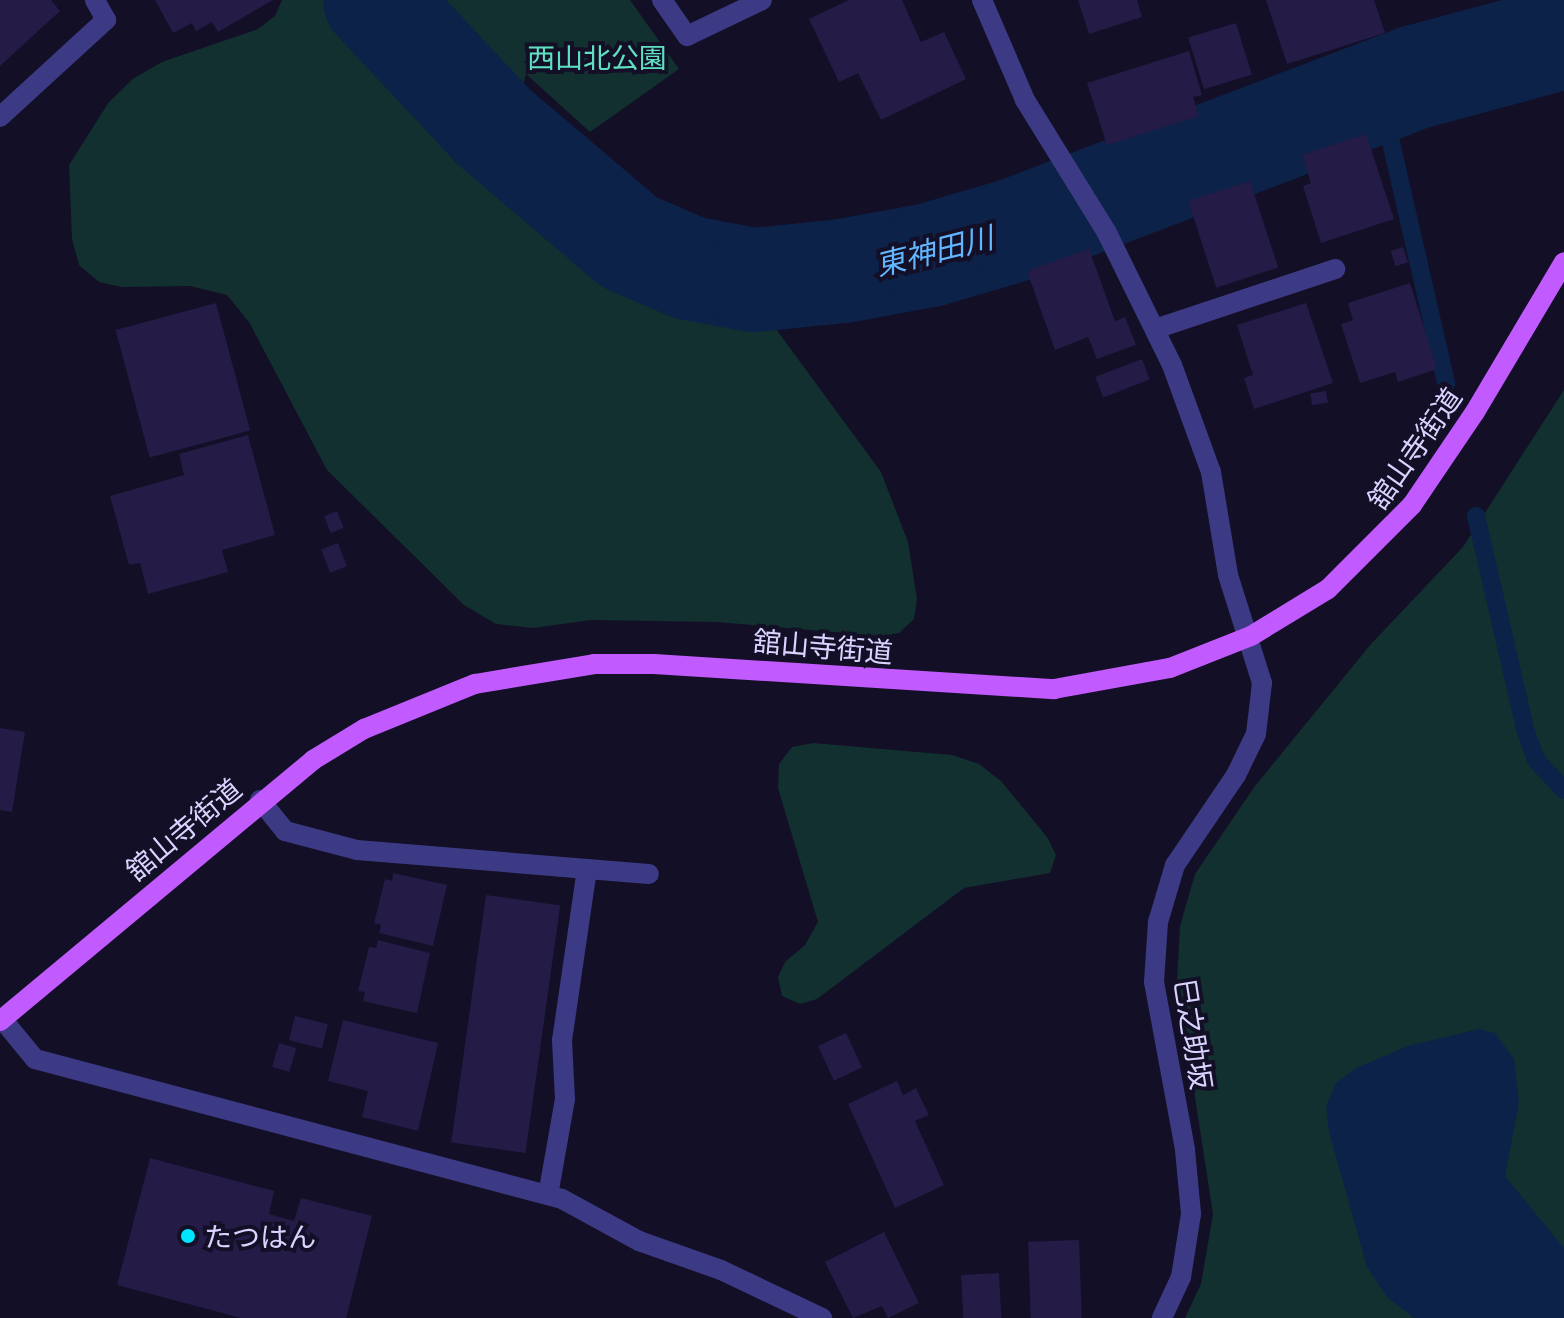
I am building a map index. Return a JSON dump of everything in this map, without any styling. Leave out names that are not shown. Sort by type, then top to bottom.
[{"type":"main road","name":"舘山寺街道","points":[[1,1020],[260,800],[364,729],[475,684],[534,671],[594,664],[715,665],[1054,689],[1113,682],[1170,668],[1251,636],[1328,589],[1412,505],[1475,412],[1564,262]]},
{"type":"street","points":[[0,117],[106,20],[95,0]]},
{"type":"street","points":[[662,0],[687,36],[762,0]]},
{"type":"street","name":"巳之助坂","points":[[982,0],[1025,100],[1107,233],[1155,329],[1207,459],[1228,575],[1251,636],[1262,683],[1256,734],[1236,775],[1175,865],[1158,922],[1154,982],[1185,1150],[1191,1214],[1181,1277],[1162,1318]]},
{"type":"street","points":[[1155,329],[1335,269]]},
{"type":"street","points":[[260,800],[285,831],[357,850],[649,874]]},
{"type":"street","points":[[548,1195],[565,1099],[562,1040],[587,869]]},
{"type":"street","points":[[1,1020],[35,1059],[548,1195],[639,1241],[721,1270],[822,1318]]},
{"type":"green space","name":"西山北公園","points":[[282,0],[630,0],[679,69],[590,132],[526,74],[506,160],[508,181],[529,212],[544,223],[656,198],[679,207],[698,223],[881,472],[908,542],[917,599],[914,619],[899,633],[880,636],[717,622],[591,620],[533,628],[496,624],[464,605],[327,470],[249,322],[227,295],[190,286],[122,287],[99,282],[79,265],[72,239],[69,165],[109,102],[134,78],[162,62],[258,29],[275,16]]},
{"type":"green space","points":[[1564,390],[1564,1318],[1185,1318],[1201,1284],[1213,1214],[1177,981],[1180,926],[1195,874],[1255,786],[1371,644],[1463,547]]},
{"type":"green space","points":[[813,743],[952,755],[979,764],[1001,781],[1047,837],[1056,855],[1050,873],[964,888],[817,999],[800,1004],[782,996],[778,977],[785,962],[805,945],[818,922],[778,788],[779,764],[792,747]]},
{"type":"water","points":[[1479,1029],[1495,1033],[1514,1059],[1519,1103],[1505,1176],[1564,1248],[1564,1318],[1414,1318],[1387,1297],[1367,1267],[1329,1132],[1326,1107],[1336,1083],[1356,1068],[1408,1046]]},
{"type":"building","points":[[0,0],[51,0],[60,11],[0,66]]},
{"type":"building","points":[[155,0],[273,0],[218,32],[212,22],[196,31],[192,23],[173,33]]},
{"type":"building","points":[[849,0],[902,0],[921,42],[944,32],[966,79],[881,120],[858,73],[839,82],[809,19]]},
{"type":"building","points":[[1078,0],[1137,0],[1142,17],[1089,34]]},
{"type":"building","points":[[1266,0],[1374,0],[1385,33],[1287,64]]},
{"type":"building","points":[[1236,23],[1252,75],[1204,89],[1188,38]]},
{"type":"building","points":[[1189,51],[1202,95],[1193,97],[1199,116],[1107,145],[1087,83]]},
{"type":"building","points":[[1366,134],[1394,219],[1321,243],[1303,186],[1311,183],[1302,155]]},
{"type":"building","points":[[1250,181],[1278,268],[1216,288],[1188,201]]},
{"type":"building","points":[[1403,247],[1408,262],[1396,266],[1391,251]]},
{"type":"building","points":[[1089,249],[1115,321],[1125,317],[1136,345],[1097,359],[1088,337],[1055,350],[1027,271]]},
{"type":"building","points":[[1410,283],[1437,369],[1398,382],[1395,372],[1360,383],[1341,324],[1353,320],[1348,303]]},
{"type":"building","points":[[216,303],[250,431],[150,457],[116,330]]},
{"type":"building","points":[[1306,303],[1333,383],[1254,409],[1244,378],[1253,375],[1237,325]]},
{"type":"building","points":[[1142,359],[1150,380],[1103,397],[1095,377]]},
{"type":"building","points":[[1326,391],[1328,403],[1312,405],[1310,394]]},
{"type":"building","points":[[248,435],[275,535],[222,550],[228,572],[148,594],[140,563],[129,565],[110,496],[184,475],[179,454]]},
{"type":"building","points":[[337,511],[344,528],[331,533],[324,516]]},
{"type":"building","points":[[338,543],[347,566],[330,573],[321,549]]},
{"type":"building","points":[[0,728],[25,732],[12,812],[0,810]]},
{"type":"building","points":[[393,873],[447,885],[433,946],[379,933],[381,925],[374,923],[385,879],[392,881]]},
{"type":"building","points":[[486,895],[560,905],[525,1153],[451,1143]]},
{"type":"building","points":[[378,940],[430,953],[417,1013],[363,1001],[365,992],[358,991],[369,947],[376,948]]},
{"type":"building","points":[[295,1016],[328,1024],[322,1048],[289,1040]]},
{"type":"building","points":[[343,1020],[438,1043],[418,1131],[362,1117],[368,1091],[328,1081]]},
{"type":"building","points":[[846,1033],[862,1067],[834,1081],[818,1046]]},
{"type":"building","points":[[279,1043],[296,1048],[289,1072],[272,1067]]},
{"type":"building","points":[[897,1081],[903,1095],[916,1088],[929,1115],[915,1121],[944,1185],[895,1208],[848,1104]]},
{"type":"building","points":[[150,1158],[274,1191],[269,1214],[294,1221],[301,1198],[372,1216],[346,1318],[241,1318],[117,1285]]},
{"type":"building","points":[[884,1232],[919,1303],[888,1318],[882,1306],[853,1318],[825,1262]]},
{"type":"building","points":[[1079,1240],[1082,1318],[1031,1318],[1028,1242]]},
{"type":"building","points":[[999,1273],[1001,1318],[963,1318],[961,1275]]},
{"type":"waterway","name":"東神田川","points":[[375,0],[494,127],[629,242],[689,268],[754,280],[843,271],[930,255],[1015,230],[1416,77],[1564,37]]},
{"type":"waterway","points":[[1379,90],[1446,383]]},
{"type":"waterway","points":[[1476,516],[1526,732],[1536,760],[1564,790]]},
{"type":"place","name":"たつはん","points":[[188,1236]]}]
